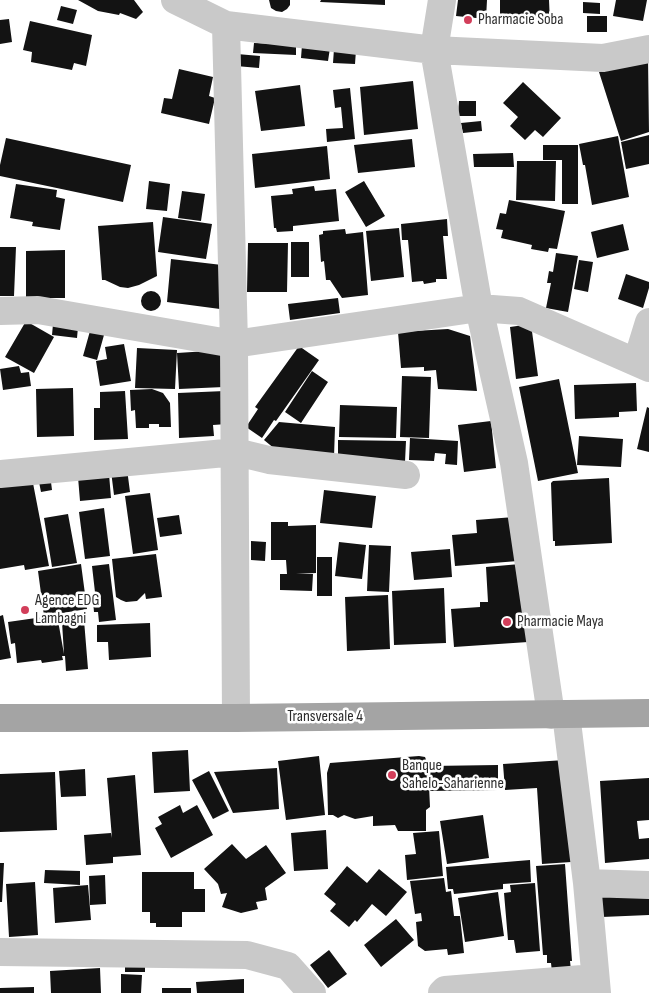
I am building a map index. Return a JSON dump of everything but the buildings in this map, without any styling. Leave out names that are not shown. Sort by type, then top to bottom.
[{"type":"main road","name":"Transversale 4","points":[[0,718],[236,718],[649,713]]},
{"type":"street","points":[[175,0],[226,26],[434,50],[603,58],[649,50]]},
{"type":"street","points":[[442,0],[434,50],[479,308],[514,463],[558,715],[586,883],[596,985],[445,990],[442,993]]},
{"type":"street","points":[[226,26],[236,452],[236,718]]},
{"type":"street","points":[[0,311],[38,310],[234,344],[479,308],[519,311],[643,364],[649,322]]},
{"type":"street","points":[[0,474],[236,452],[269,460],[406,475]]},
{"type":"street","points":[[586,883],[649,885]]},
{"type":"street","points":[[0,952],[247,955],[288,966],[312,993]]},
{"type":"place","name":"Pharmacie Soba","points":[[468,20]]},
{"type":"place","name":"Agence EDG Lambagni","points":[[25,610]]},
{"type":"place","name":"Pharmacie Maya","points":[[507,622]]},
{"type":"place","name":"Banque Sahelo-Saharienne","points":[[392,775]]}]
